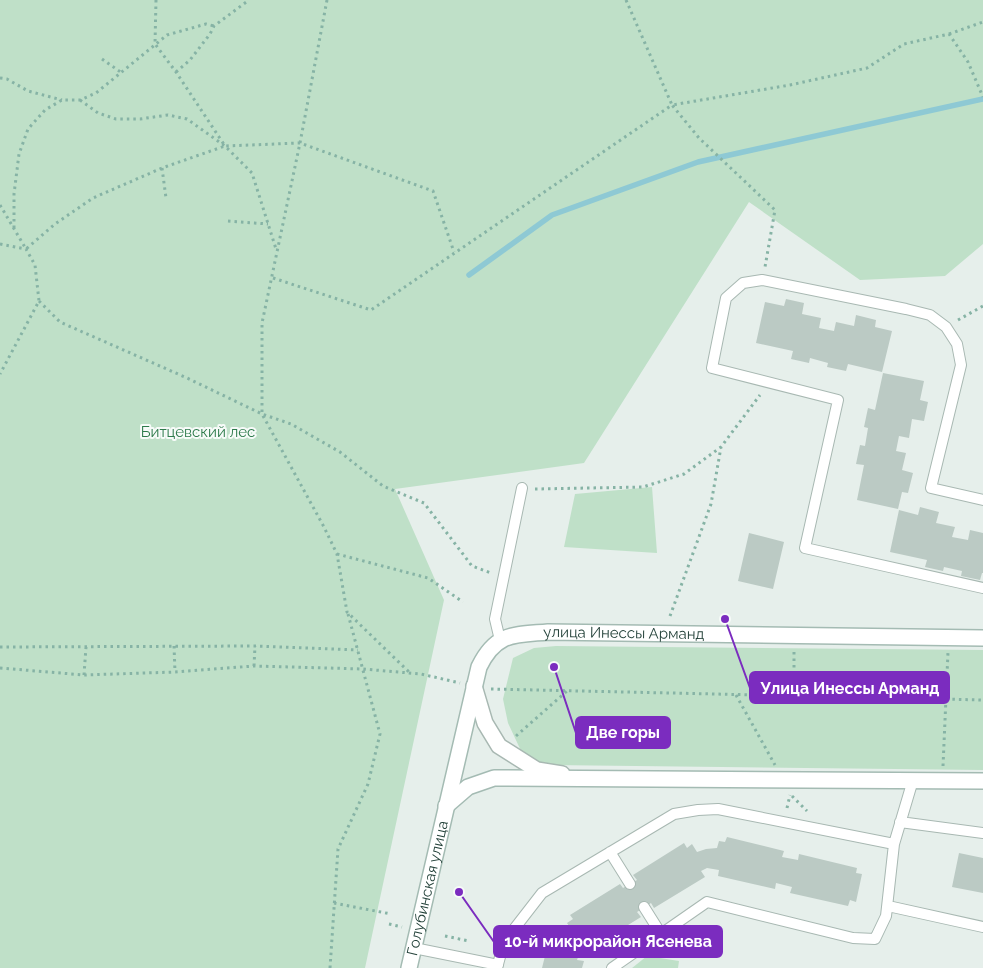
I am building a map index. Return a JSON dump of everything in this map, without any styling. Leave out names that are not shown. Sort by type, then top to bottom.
[{"type":"street","name":"улица Инессы Арманд","points":[[500,640],[516,635],[548,632],[983,638]]},
{"type":"street","points":[[446,806],[479,667],[486,653],[500,640]]},
{"type":"street","points":[[474,686],[484,723],[504,751],[537,770],[583,778]]},
{"type":"street","points":[[446,806],[468,787],[494,778],[983,781]]},
{"type":"street","name":"Голубинская улица","points":[[409,968],[446,806]]},
{"type":"lane","points":[[983,500],[931,488],[961,366],[957,344],[946,327],[930,315],[906,308],[762,280],[743,283],[726,298],[712,368],[838,400],[805,548],[983,588]]},
{"type":"lane","points":[[500,640],[495,619],[522,488]]},
{"type":"lane","points":[[612,968],[706,902],[853,938],[875,939],[886,916],[894,844],[912,780]]},
{"type":"lane","points":[[414,948],[498,966],[504,942],[542,893],[674,814],[698,810],[718,810],[894,844]]},
{"type":"lane","points":[[900,822],[983,833]]},
{"type":"lane","points":[[610,852],[630,884]]},
{"type":"lane","points":[[888,906],[983,927]]},
{"type":"lane","points":[[644,907],[661,934]]},
{"type":"path","points":[[156,0],[155,44],[225,146]]},
{"type":"path","points":[[176,72],[190,60],[214,26],[249,0]]},
{"type":"path","points":[[327,0],[300,143],[276,250],[262,324],[262,414],[337,554],[347,612],[380,734],[368,784],[338,849],[330,968]]},
{"type":"path","points":[[626,0],[672,105],[699,138],[775,210],[762,280]]},
{"type":"path","points":[[272,278],[371,310],[672,105],[790,85],[867,68],[904,44],[949,34],[983,22]]},
{"type":"path","points":[[0,78],[7,79],[28,91],[62,100],[80,100],[96,93],[167,35],[206,24],[214,26]]},
{"type":"path","points":[[949,34],[968,62],[983,97]]},
{"type":"path","points":[[102,59],[122,73]]},
{"type":"path","points":[[14,228],[14,194],[19,154],[28,129],[45,110],[62,100]]},
{"type":"path","points":[[80,100],[98,113],[116,119],[140,119],[168,115],[188,119],[225,146],[252,173],[276,250]]},
{"type":"path","points":[[26,249],[54,224],[93,198],[162,168],[225,146],[300,143],[434,191],[454,252]]},
{"type":"path","points":[[162,168],[166,198]]},
{"type":"path","points":[[0,205],[35,265],[39,301],[0,374]]},
{"type":"path","points":[[228,221],[268,224]]},
{"type":"path","points":[[0,244],[26,249]]},
{"type":"path","points":[[39,301],[60,322],[188,378],[262,414],[291,424],[340,452],[382,486],[424,503],[472,566],[504,578]]},
{"type":"path","points":[[946,327],[983,306]]},
{"type":"path","points":[[522,488],[644,487],[684,474],[721,447],[769,383]]},
{"type":"path","points":[[670,616],[711,504],[721,447]]},
{"type":"path","points":[[337,554],[428,578],[463,602]]},
{"type":"path","points":[[347,612],[410,673]]},
{"type":"path","points":[[794,635],[794,696]]},
{"type":"path","points":[[943,780],[949,637]]},
{"type":"path","points":[[174,646],[175,672]]},
{"type":"path","points":[[0,647],[255,646],[358,650]]},
{"type":"path","points":[[254,666],[255,646]]},
{"type":"path","points":[[84,675],[86,647]]},
{"type":"path","points":[[0,668],[84,675],[175,672],[254,666],[363,669],[421,674],[498,691],[983,700]]},
{"type":"path","points":[[511,740],[568,692]]},
{"type":"path","points":[[736,695],[790,794]]},
{"type":"path","points":[[334,903],[391,914]]},
{"type":"path","points":[[389,924],[402,927]]},
{"type":"path","points":[[445,936],[469,941]]},
{"type":"green space","name":"Битцевский лес","points":[[0,0],[983,0],[983,244],[945,276],[860,280],[749,202],[584,463],[395,489],[444,600],[365,968],[0,968]]},
{"type":"green space","points":[[652,487],[657,553],[564,547],[575,494]]},
{"type":"green space","points":[[556,646],[983,650],[983,770],[550,765],[535,761],[522,753],[508,723],[503,699],[513,658],[534,648]]},
{"type":"green space","points":[[647,956],[679,961],[678,968],[632,968]]},
{"type":"building","points":[[786,299],[804,303],[802,314],[821,318],[819,328],[834,331],[836,322],[854,326],[856,315],[876,320],[875,327],[892,331],[882,372],[848,364],[846,371],[827,367],[828,363],[810,358],[809,363],[791,359],[793,351],[756,343],[765,302],[784,306]]},
{"type":"building","points":[[883,373],[924,381],[920,400],[928,402],[924,421],[912,419],[909,438],[899,436],[896,451],[906,453],[902,470],[913,473],[908,493],[902,492],[898,509],[857,500],[864,465],[856,464],[860,445],[865,446],[868,428],[864,427],[868,408],[875,410]]},
{"type":"building","points":[[920,507],[939,512],[936,523],[955,527],[952,537],[968,540],[970,530],[983,533],[983,573],[980,580],[961,576],[962,571],[944,567],[943,571],[925,567],[927,560],[890,552],[899,510],[918,515]]},
{"type":"building","points":[[749,533],[784,542],[773,589],[738,581]]},
{"type":"building","points":[[727,837],[784,851],[782,857],[798,860],[799,854],[857,868],[856,873],[862,874],[856,902],[850,900],[848,906],[790,893],[792,887],[776,883],[775,889],[718,876],[719,870],[707,868],[701,871],[705,877],[654,908],[651,903],[637,912],[641,917],[591,948],[588,942],[582,946],[577,960],[584,961],[582,968],[542,968],[546,952],[551,953],[553,946],[561,948],[564,937],[571,929],[567,923],[573,919],[570,915],[620,884],[623,888],[637,880],[633,875],[684,843],[687,848],[692,844],[697,852],[717,848],[719,841],[725,842]]},
{"type":"building","points":[[959,853],[983,858],[983,893],[952,887]]},
{"type":"waterway","points":[[469,275],[552,215],[698,162],[983,99]]},
{"type":"place","name":"Улица Инессы Арманд","points":[[725,619]]},
{"type":"place","name":"Две горы","points":[[554,667]]},
{"type":"place","name":"10-й микрорайон Ясенева","points":[[459,892]]}]
